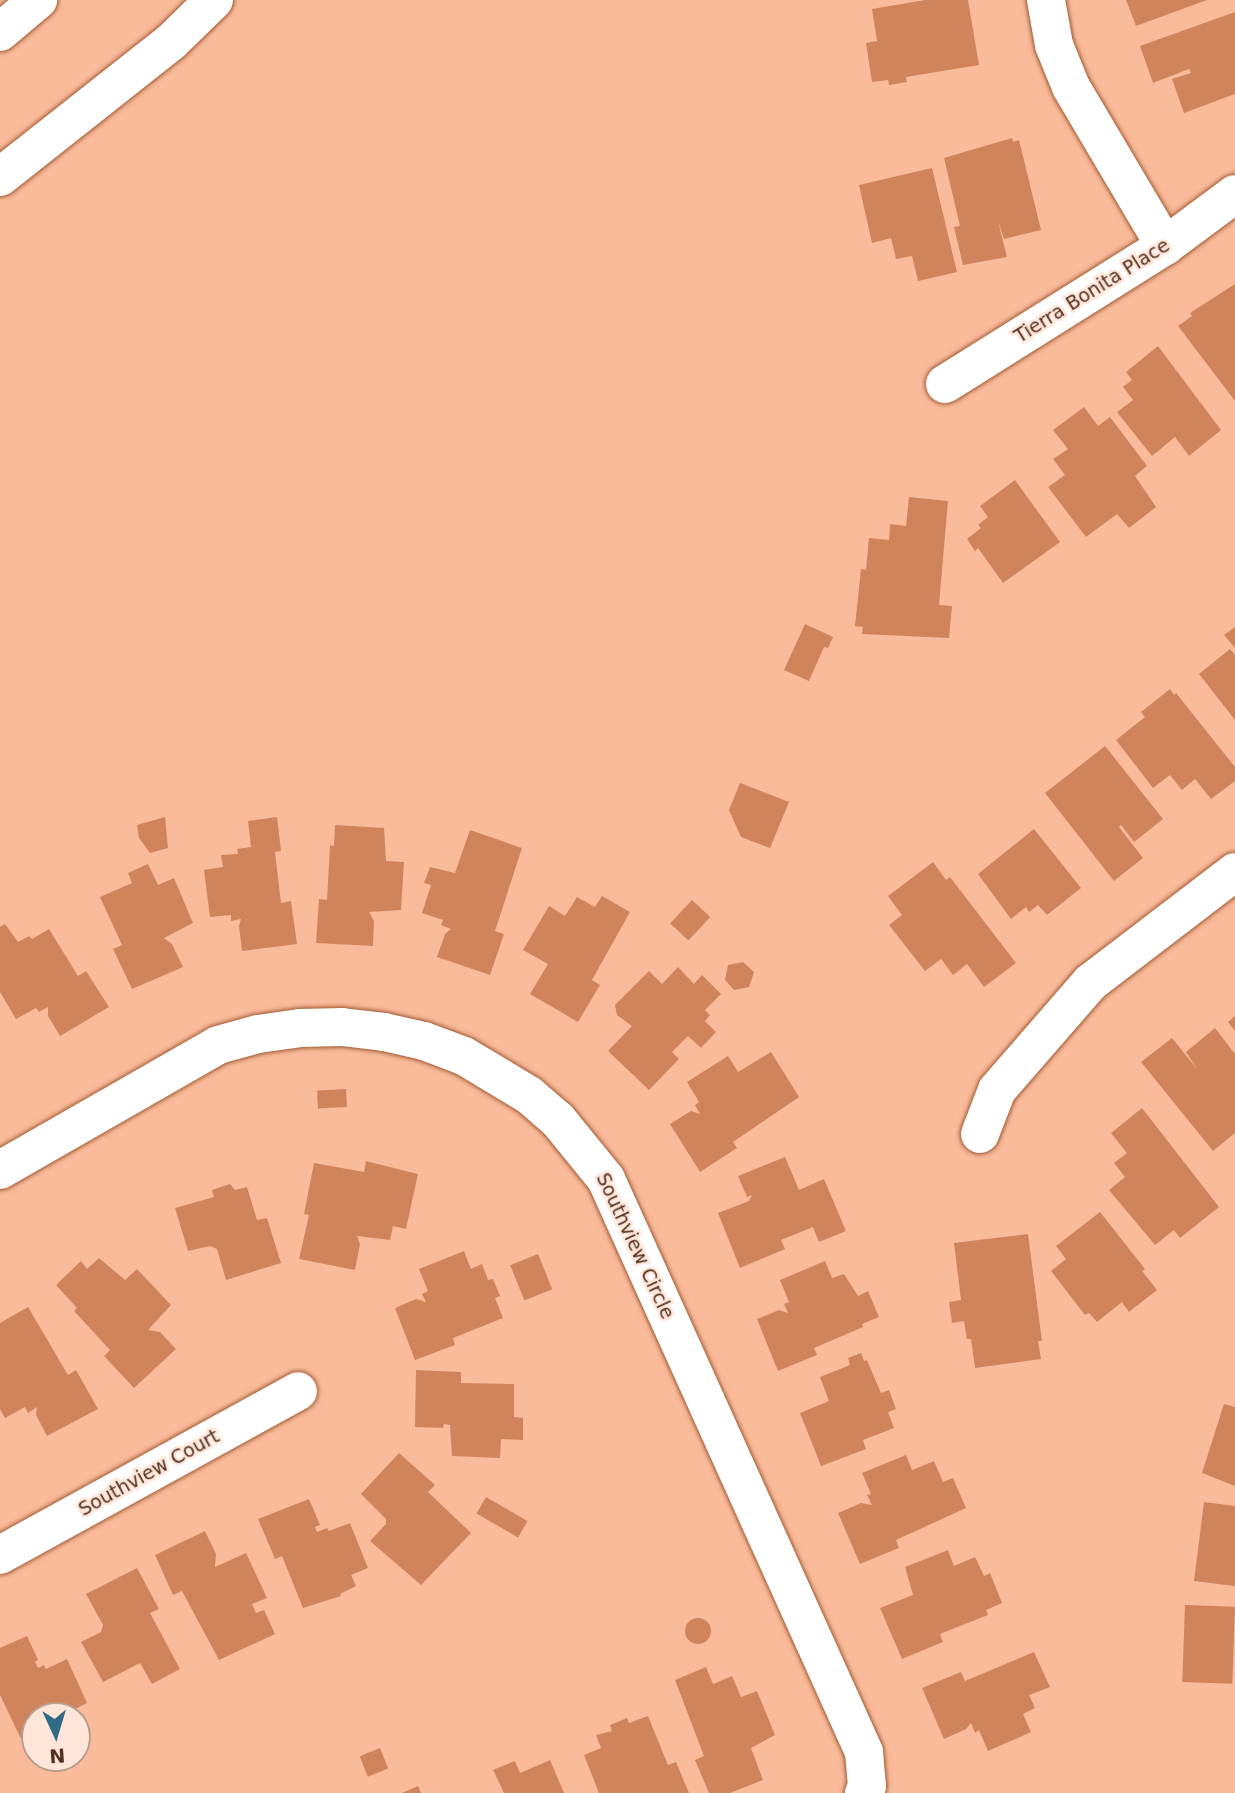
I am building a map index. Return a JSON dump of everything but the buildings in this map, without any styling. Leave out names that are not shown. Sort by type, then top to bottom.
[{"type":"street","points":[[0,32],[38,0]]},
{"type":"street","points":[[0,177],[171,42],[214,0]]},
{"type":"street","points":[[1046,0],[1054,45],[1071,87],[1165,246]]},
{"type":"street","name":"Tierra Bonita Place","points":[[945,384],[1165,246],[1235,194]]},
{"type":"street","points":[[980,1134],[997,1090],[1091,982],[1235,873]]},
{"type":"street","name":"Southview Circle","points":[[0,1170],[218,1045],[258,1034],[300,1028],[363,1029],[424,1041],[464,1056],[530,1095],[558,1120],[606,1179],[864,1752],[867,1786],[864,1793]]},
{"type":"street","name":"Southview Court","points":[[0,1555],[298,1391]]}]
